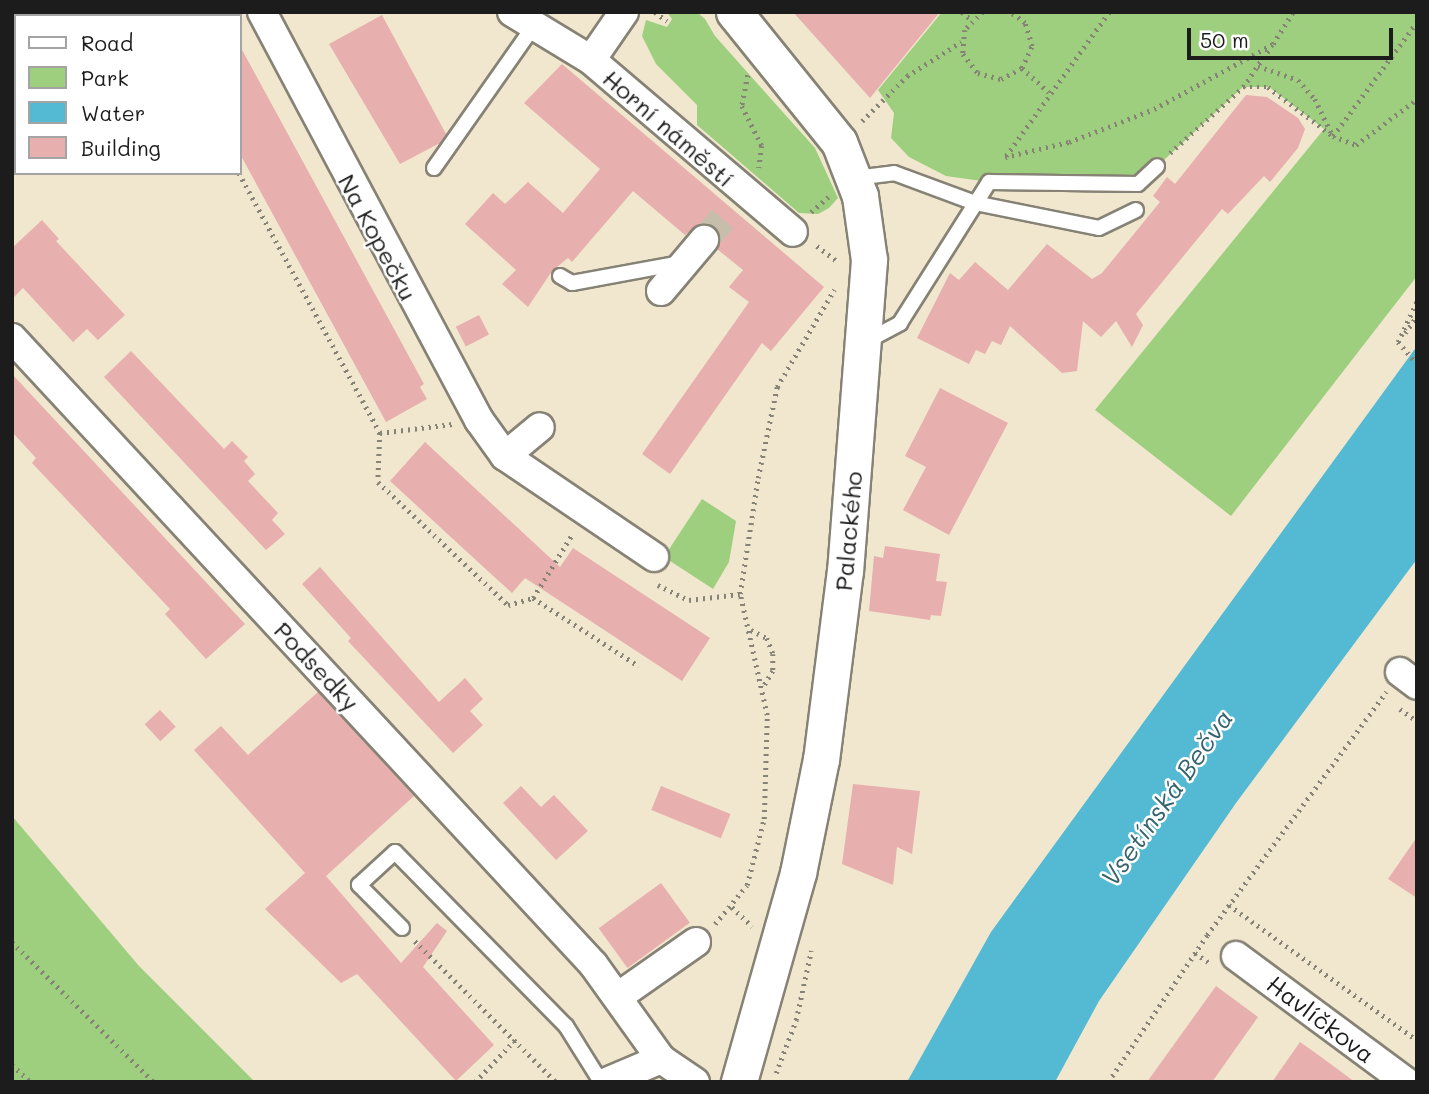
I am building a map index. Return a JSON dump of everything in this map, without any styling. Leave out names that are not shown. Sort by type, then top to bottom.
[{"type":"street","name":"Na Kopečku","points":[[262,12],[479,421],[505,456],[654,557]]},
{"type":"street","name":"Horní náměstí","points":[[624,12],[591,60],[737,202],[793,232]]},
{"type":"street","name":"Palackého","points":[[734,12],[832,131],[855,178],[868,240],[865,342],[845,570],[821,759],[780,943],[738,1082]]},
{"type":"street","points":[[522,20],[591,60]]},
{"type":"street","points":[[662,291],[682,262],[704,240]]},
{"type":"street","name":"Podsedky","points":[[12,338],[619,996],[661,1059],[695,1082]]},
{"type":"street","points":[[505,456],[540,427]]},
{"type":"street","points":[[619,996],[696,942]]},
{"type":"street","name":"Havlíčkova","points":[[1236,956],[1406,1082]]},
{"type":"street","points":[[607,1082],[661,1059]]},
{"type":"lane","points":[[434,168],[522,20]]},
{"type":"lane","points":[[865,342],[900,323],[989,182],[1138,184],[1159,164]]},
{"type":"lane","points":[[855,178],[894,173],[975,203],[1100,228],[1136,210]]},
{"type":"lane","points":[[560,276],[572,283],[682,262]]},
{"type":"lane","points":[[402,928],[359,885],[395,852],[566,1026],[601,1082]]},
{"type":"path","points":[[655,12],[667,21]]},
{"type":"path","points":[[962,12],[972,20]]},
{"type":"path","points":[[858,125],[907,76],[962,42],[972,20],[983,12]]},
{"type":"path","points":[[962,42],[969,65],[989,78],[1012,76],[1029,58],[1030,34],[1025,23],[1010,12]]},
{"type":"path","points":[[989,182],[1049,92],[1109,12]]},
{"type":"path","points":[[1142,12],[1180,12]]},
{"type":"path","points":[[1159,164],[1242,87],[1293,12]]},
{"type":"path","points":[[1334,136],[1417,22]]},
{"type":"path","points":[[1005,157],[1069,142],[1154,109],[1273,44]]},
{"type":"path","points":[[1258,66],[1298,80],[1315,99],[1334,136]]},
{"type":"path","points":[[737,202],[762,157],[762,146],[742,106],[745,79],[752,68]]},
{"type":"path","points":[[1022,68],[1049,92]]},
{"type":"path","points":[[1242,87],[1268,87],[1334,136],[1356,145],[1417,99]]},
{"type":"path","points":[[240,175],[380,433],[378,482],[508,605],[533,598],[575,529]]},
{"type":"path","points":[[793,232],[837,259],[836,268]]},
{"type":"path","points":[[696,942],[733,907],[757,857],[764,820],[767,715],[751,629],[740,594],[778,387],[836,288],[836,278]]},
{"type":"path","points":[[1398,342],[1417,301]]},
{"type":"path","points":[[1398,342],[1417,316]]},
{"type":"path","points":[[1398,342],[1417,363]]},
{"type":"path","points":[[380,433],[479,421]]},
{"type":"path","points":[[533,598],[639,666]]},
{"type":"path","points":[[751,629],[767,638],[773,654],[773,671],[763,686]]},
{"type":"path","points":[[1108,1082],[1229,905],[1408,679]]},
{"type":"path","points":[[1229,905],[1417,1040]]},
{"type":"path","points":[[733,907],[758,932]]},
{"type":"path","points":[[402,928],[556,1082]]},
{"type":"path","points":[[12,942],[154,1082]]},
{"type":"path","points":[[475,1082],[515,1040]]},
{"type":"path","points":[[14,1069],[31,1082]]},
{"type":"green space","points":[[667,12],[697,12],[705,19],[715,36],[815,148],[838,198],[829,208],[818,214],[799,213],[697,125],[697,105],[656,64],[642,36],[646,20],[667,27],[672,19]]},
{"type":"green space","points":[[942,12],[1417,12],[1417,276],[1231,516],[1095,410],[1324,129],[1269,87],[1243,87],[1138,184],[989,182],[946,176],[909,157],[891,138],[894,113],[878,90]]},
{"type":"green space","points":[[702,499],[736,521],[729,562],[713,589],[664,557]]},
{"type":"green space","points":[[12,816],[139,966],[255,1082],[12,1082]]},
{"type":"water","name":"Vsetínská Bečva","points":[[1417,346],[1417,559],[1236,803],[1099,1001],[1055,1082],[907,1082],[991,932]]},
{"type":"building","points":[[793,12],[940,12],[870,98]]},
{"type":"building","points":[[382,15],[446,134],[440,143],[400,164],[329,44]]},
{"type":"building","points":[[242,50],[424,384],[420,387],[427,399],[386,422],[242,158]]},
{"type":"building","points":[[562,64],[824,287],[771,351],[762,343],[670,474],[642,454],[749,302],[729,287],[743,270],[717,249],[720,235],[715,228],[699,224],[685,235],[633,191],[572,262],[568,258],[552,271],[528,307],[502,284],[516,270],[465,224],[493,193],[505,204],[528,182],[563,213],[600,169],[524,103]]},
{"type":"building","points":[[1246,95],[1267,97],[1298,118],[1305,129],[1298,148],[1270,182],[1264,176],[1228,214],[1222,209],[1136,314],[1143,325],[1132,347],[1116,321],[1101,337],[1083,321],[1077,371],[1062,373],[1010,326],[1001,345],[992,341],[985,354],[976,350],[969,364],[917,338],[950,273],[959,280],[975,262],[1008,290],[1047,244],[1092,279],[1102,273],[1160,202],[1153,196],[1167,177],[1175,184]]},
{"type":"building","points":[[42,220],[59,239],[56,241],[125,315],[98,340],[87,329],[73,342],[23,288],[12,299],[12,248]]},
{"type":"building","points":[[479,315],[489,335],[466,346],[456,327]]},
{"type":"building","points":[[131,351],[224,449],[232,441],[248,457],[244,461],[255,474],[248,481],[278,513],[272,520],[285,534],[266,550],[104,377]]},
{"type":"building","points":[[12,374],[245,624],[206,659],[165,614],[170,609],[32,463],[36,458],[12,432]]},
{"type":"building","points":[[940,388],[1008,423],[949,535],[903,510],[926,467],[905,456]]},
{"type":"building","points":[[425,442],[560,567],[573,548],[710,638],[682,681],[525,578],[512,593],[390,481]]},
{"type":"building","points":[[885,546],[940,554],[936,581],[947,582],[941,616],[931,615],[930,620],[869,611],[874,556],[883,558]]},
{"type":"building","points":[[320,567],[439,702],[465,678],[483,699],[470,711],[483,725],[453,753],[348,641],[351,638],[302,584]]},
{"type":"building","points":[[318,692],[414,796],[326,876],[401,963],[437,923],[447,931],[423,967],[494,1045],[456,1081],[357,974],[341,983],[265,909],[305,873],[194,750],[221,726],[248,755]]},
{"type":"building","points":[[160,710],[176,727],[160,741],[145,724]]},
{"type":"building","points":[[853,784],[920,791],[912,854],[897,847],[893,885],[842,864]]},
{"type":"building","points":[[521,786],[541,807],[554,795],[588,831],[556,860],[503,803]]},
{"type":"building","points":[[661,786],[731,814],[721,838],[651,810]]},
{"type":"building","points":[[1417,837],[1417,898],[1388,879]]},
{"type":"building","points":[[661,883],[690,923],[628,968],[599,928]]},
{"type":"building","points":[[1216,986],[1258,1017],[1212,1082],[1147,1082]]},
{"type":"building","points":[[1300,1042],[1317,1054],[1355,1082],[1272,1082]]},
{"type":"tunnel","points":[[704,240],[730,211]]}]
